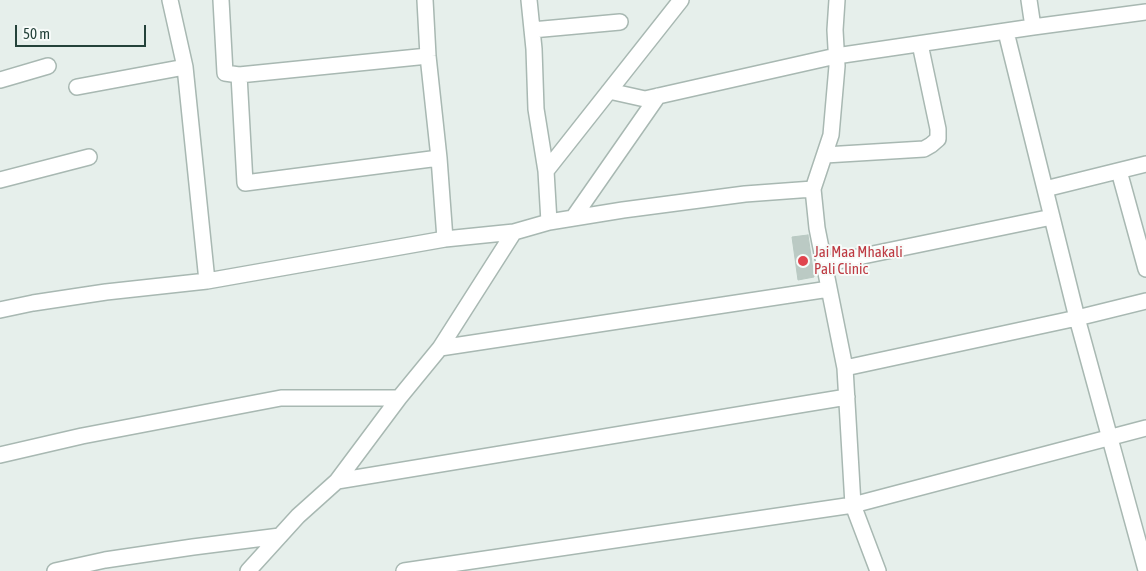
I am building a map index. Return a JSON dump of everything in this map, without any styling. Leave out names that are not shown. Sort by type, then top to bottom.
[{"type":"street","points":[[170,0],[185,67],[207,280]]},
{"type":"street","points":[[221,0],[225,73],[239,75],[428,56]]},
{"type":"street","points":[[425,0],[428,56],[439,158],[445,239]]},
{"type":"street","points":[[529,0],[534,49],[536,109],[546,171],[549,222]]},
{"type":"street","points":[[546,171],[681,0]]},
{"type":"street","points":[[836,0],[837,66],[831,135],[813,189],[817,228],[845,368],[853,505],[878,571]]},
{"type":"street","points":[[1028,0],[1033,27]]},
{"type":"street","points":[[608,91],[645,99],[836,56],[1146,12]]},
{"type":"street","points":[[532,30],[620,22]]},
{"type":"street","points":[[1006,32],[1077,318],[1146,570]]},
{"type":"street","points":[[825,155],[924,149],[938,139],[938,129],[920,44]]},
{"type":"street","points":[[0,80],[48,66]]},
{"type":"street","points":[[77,87],[185,67]]},
{"type":"street","points":[[239,75],[245,183],[439,158]]},
{"type":"street","points":[[573,218],[658,96]]},
{"type":"street","points":[[0,180],[89,157]]},
{"type":"street","points":[[1045,189],[1146,164]]},
{"type":"street","points":[[1119,171],[1146,269]]},
{"type":"street","points":[[0,310],[32,303],[106,292],[207,280],[445,239],[514,232],[549,222],[573,218],[745,194],[813,189]]},
{"type":"street","points":[[824,264],[1052,217]]},
{"type":"street","points":[[248,571],[298,516],[337,482],[399,398],[440,348],[514,232]]},
{"type":"street","points":[[440,348],[829,289]]},
{"type":"street","points":[[845,368],[1077,318],[1146,301]]},
{"type":"street","points":[[337,482],[847,397]]},
{"type":"street","points":[[0,455],[91,434],[281,398],[399,398]]},
{"type":"street","points":[[404,571],[853,505],[1146,428]]},
{"type":"street","points":[[55,571],[105,560],[280,536]]},
{"type":"building","points":[[808,235],[814,277],[798,280],[792,237]]},
{"type":"place","name":"Jai Maa Mhakali Pali Clinic","points":[[803,261]]}]
